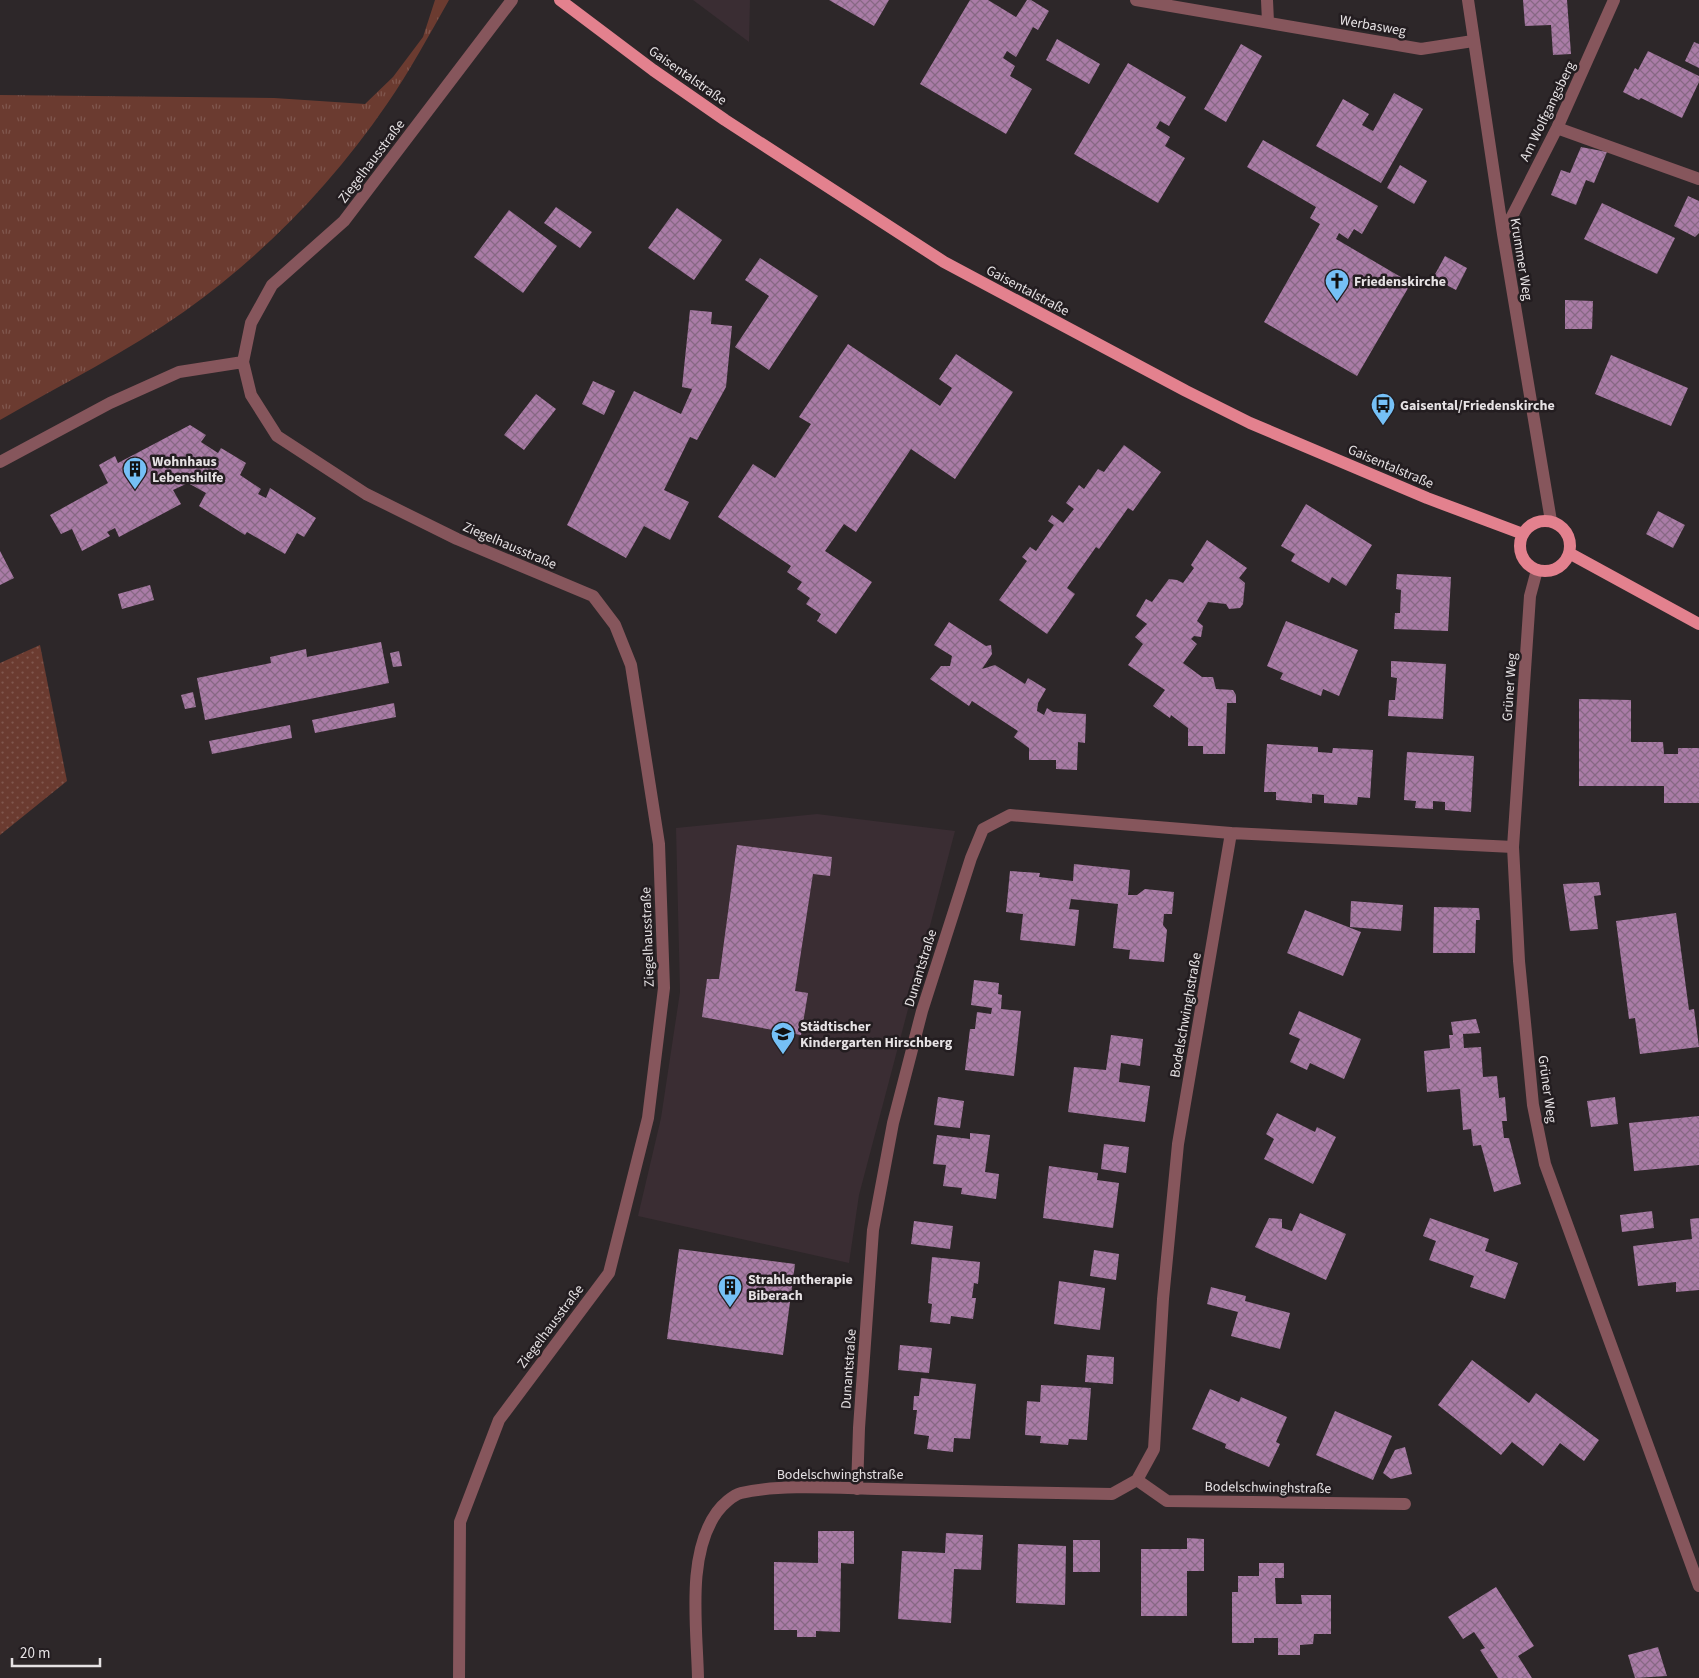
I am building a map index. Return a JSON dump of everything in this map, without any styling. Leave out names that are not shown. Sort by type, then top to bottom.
[{"type":"main road","name":"Gaisentalstraße","points":[[560,0],[693,98],[944,262],[1186,392],[1250,423],[1427,498],[1523,534]]},
{"type":"main road","points":[[1537,522],[1551,522],[1564,531],[1569,539],[1569,553],[1558,567],[1546,572],[1537,570],[1526,562],[1521,554],[1520,544],[1523,534],[1537,522]]},
{"type":"main road","points":[[1569,553],[1699,624]]},
{"type":"street","name":"Ziegelhausstraße","points":[[459,1678],[460,1522],[499,1420],[609,1272],[648,1118],[664,988],[660,854],[631,665],[615,625],[593,596],[457,539],[366,494],[277,436],[251,395],[243,362],[251,323],[272,285],[344,221],[512,0]]},
{"type":"street","name":"Werbasweg","points":[[1136,0],[1421,49],[1473,40]]},
{"type":"street","points":[[1267,0],[1268,22]]},
{"type":"street","name":"Krummer Weg","points":[[1468,0],[1503,234],[1551,522]]},
{"type":"street","name":"Am Wolfgangsberg","points":[[1503,234],[1557,128],[1614,0]]},
{"type":"street","points":[[1557,128],[1699,179]]},
{"type":"street","points":[[0,462],[110,403],[179,372],[243,362]]},
{"type":"street","name":"Grüner Weg","points":[[1537,570],[1530,596],[1513,847],[1519,961],[1531,1086],[1545,1164],[1699,1586]]},
{"type":"street","name":"Dunantstraße","points":[[857,1489],[859,1428],[873,1230],[893,1123],[922,1011],[971,858],[983,829],[1010,816],[1231,832]]},
{"type":"street","points":[[1231,832],[1513,847]]},
{"type":"street","name":"Bodelschwinghstraße","points":[[698,1678],[696,1587],[698,1560],[704,1533],[718,1510],[738,1494],[762,1489],[857,1489],[1112,1494],[1137,1480],[1154,1449],[1163,1299],[1178,1144],[1231,832]]},
{"type":"street","name":"Bodelschwinghstraße","points":[[1137,1480],[1167,1501],[1405,1504]]},
{"type":"shaded area","points":[[693,0],[750,0],[749,42]]},
{"type":"shaded area","name":"Städtischer Kindergarten Hirschberg","points":[[817,814],[955,831],[859,1195],[849,1263],[638,1216],[661,1118],[680,992],[676,828]]},
{"type":"green space","points":[[435,0],[449,0],[387,104],[344,162],[269,242],[214,289],[163,326],[0,420],[0,95],[274,98],[365,104],[393,77],[423,37]]},
{"type":"green space","points":[[40,645],[67,781],[0,835],[0,663]]},
{"type":"building","points":[[829,0],[889,0],[874,26]]},
{"type":"building","points":[[970,0],[988,0],[1016,17],[1027,0],[1031,0],[1049,11],[1038,30],[1033,27],[1016,57],[1007,51],[1003,58],[1015,66],[1010,76],[1032,89],[1006,134],[920,84]]},
{"type":"building","points":[[1523,0],[1567,0],[1571,54],[1553,55],[1551,25],[1525,26]]},
{"type":"building","points":[[1057,39],[1100,64],[1089,84],[1046,60]]},
{"type":"building","points":[[1694,42],[1699,44],[1699,68],[1685,61]]},
{"type":"building","points":[[1241,44],[1262,56],[1226,122],[1204,109]]},
{"type":"building","points":[[1648,51],[1699,76],[1699,82],[1682,118],[1641,98],[1639,100],[1623,92],[1635,68],[1638,70]]},
{"type":"building","points":[[1128,63],[1186,97],[1169,126],[1160,121],[1156,128],[1170,137],[1165,146],[1185,158],[1158,203],[1074,154]]},
{"type":"building","points":[[1394,93],[1423,109],[1381,183],[1316,146],[1343,99],[1369,114],[1362,125],[1373,131]]},
{"type":"building","name":"Friedenskirche","points":[[1263,140],[1378,206],[1362,234],[1354,229],[1348,239],[1339,233],[1336,239],[1411,283],[1357,376],[1264,322],[1320,224],[1310,218],[1316,207],[1247,167]]},
{"type":"building","points":[[1581,147],[1607,152],[1594,183],[1586,180],[1576,205],[1551,195],[1561,170],[1570,173]]},
{"type":"building","points":[[1400,165],[1427,181],[1414,204],[1387,188]]},
{"type":"building","points":[[1688,196],[1699,201],[1699,233],[1695,237],[1674,226]]},
{"type":"building","points":[[1602,203],[1675,238],[1657,274],[1584,239]]},
{"type":"building","points":[[556,207],[592,232],[580,248],[544,223]]},
{"type":"building","points":[[677,208],[722,240],[694,280],[648,248]]},
{"type":"building","points":[[509,210],[557,246],[523,293],[474,257]]},
{"type":"building","points":[[1445,256],[1467,268],[1456,290],[1433,278]]},
{"type":"building","points":[[760,258],[818,296],[769,370],[735,347],[769,296],[745,280]]},
{"type":"building","points":[[1565,300],[1593,301],[1592,329],[1565,329]]},
{"type":"building","points":[[690,310],[712,312],[711,324],[732,326],[726,387],[697,440],[690,437],[664,490],[689,502],[670,540],[644,526],[626,558],[567,525],[634,391],[681,414],[692,389],[682,387]]},
{"type":"building","points":[[848,344],[940,406],[952,388],[939,379],[956,354],[1013,392],[955,479],[911,449],[856,532],[844,524],[825,551],[872,582],[836,634],[817,621],[821,614],[806,604],[810,598],[797,589],[802,582],[787,572],[791,566],[718,517],[753,464],[775,478],[811,424],[799,417]]},
{"type":"building","points":[[1611,355],[1688,388],[1671,426],[1595,394]]},
{"type":"building","points":[[593,381],[615,391],[604,415],[582,404]]},
{"type":"building","points":[[536,394],[556,409],[524,450],[504,435]]},
{"type":"building","name":"Wohnhaus Lebenshilfe","points":[[190,425],[206,435],[201,442],[218,453],[221,448],[246,463],[240,475],[261,489],[258,494],[266,498],[270,488],[316,518],[304,537],[297,533],[285,554],[247,532],[245,535],[199,506],[206,493],[188,483],[173,490],[181,504],[119,537],[115,528],[107,532],[110,536],[82,551],[72,529],[61,534],[50,515],[108,483],[99,465],[115,456],[118,463]]},
{"type":"building","points":[[1124,445],[1161,472],[1133,511],[1128,508],[1099,549],[1096,547],[1067,588],[1075,594],[1047,634],[999,600],[1027,561],[1022,557],[1030,547],[1036,551],[1054,525],[1048,521],[1052,515],[1063,523],[1074,509],[1066,503],[1079,485],[1084,489],[1098,469],[1104,472]]},
{"type":"building","points":[[1306,504],[1372,545],[1346,586],[1332,577],[1329,583],[1291,561],[1295,554],[1281,546]]},
{"type":"building","points":[[1658,511],[1685,525],[1673,548],[1646,534]]},
{"type":"building","points":[[1207,540],[1247,568],[1239,578],[1245,583],[1243,604],[1240,608],[1229,609],[1226,604],[1208,602],[1197,621],[1203,626],[1201,637],[1194,636],[1191,639],[1197,644],[1183,663],[1202,677],[1213,677],[1216,689],[1233,690],[1236,695],[1236,703],[1227,703],[1225,754],[1203,754],[1203,746],[1188,746],[1188,728],[1171,715],[1170,718],[1153,706],[1165,690],[1128,665],[1143,644],[1135,637],[1147,624],[1136,616],[1146,599],[1152,602],[1169,579],[1183,583],[1194,568],[1191,565]]},
{"type":"building","points":[[0,551],[14,578],[0,585]]},
{"type":"building","points":[[1397,574],[1451,577],[1448,631],[1394,629],[1395,613],[1400,613],[1401,590],[1396,589]]},
{"type":"building","points":[[150,585],[154,600],[122,609],[118,594]]},
{"type":"building","points":[[1286,621],[1358,650],[1339,696],[1323,689],[1321,696],[1280,679],[1283,673],[1267,666]]},
{"type":"building","points":[[949,622],[986,646],[991,645],[992,654],[982,669],[995,665],[1025,684],[1028,678],[1046,689],[1038,703],[1037,711],[1044,715],[1047,708],[1053,712],[1086,714],[1085,743],[1078,742],[1077,770],[1056,769],[1056,760],[1029,760],[1029,748],[1014,737],[1018,731],[972,701],[969,706],[930,679],[941,666],[950,666],[952,656],[934,645]]},
{"type":"building","points":[[381,642],[389,683],[205,720],[197,678],[271,663],[270,657],[306,649],[307,657]]},
{"type":"building","points":[[399,651],[402,666],[393,667],[390,653]]},
{"type":"building","points":[[1391,661],[1446,664],[1443,719],[1388,716],[1389,700],[1395,700],[1397,678],[1391,677]]},
{"type":"building","points":[[193,692],[196,707],[185,709],[181,695]]},
{"type":"building","points":[[1579,699],[1631,700],[1631,742],[1663,742],[1664,754],[1678,754],[1678,748],[1699,748],[1699,803],[1664,803],[1664,786],[1579,786]]},
{"type":"building","points":[[394,703],[396,717],[315,733],[312,720]]},
{"type":"building","points":[[290,725],[292,738],[212,754],[209,741]]},
{"type":"building","points":[[1267,744],[1318,747],[1318,752],[1332,753],[1333,748],[1373,750],[1370,798],[1358,797],[1357,805],[1324,803],[1324,795],[1312,794],[1312,803],[1276,800],[1276,792],[1264,792]]},
{"type":"building","points":[[1407,752],[1474,756],[1471,812],[1445,810],[1445,802],[1433,801],[1433,809],[1415,808],[1416,801],[1404,800]]},
{"type":"building","points":[[737,845],[832,857],[830,876],[813,874],[795,991],[808,993],[801,1035],[702,1017],[707,979],[719,979]]},
{"type":"building","points":[[1074,864],[1130,870],[1128,895],[1137,895],[1145,889],[1174,892],[1172,914],[1164,914],[1163,925],[1167,930],[1164,962],[1129,959],[1130,950],[1113,948],[1118,904],[1071,899],[1069,909],[1079,910],[1075,946],[1020,940],[1023,914],[1006,912],[1010,871],[1040,873],[1039,877],[1073,881]]},
{"type":"building","points":[[1599,882],[1601,895],[1594,896],[1598,929],[1570,931],[1563,884]]},
{"type":"building","points":[[1351,901],[1403,905],[1401,931],[1350,927]]},
{"type":"building","points":[[1434,907],[1479,908],[1480,920],[1476,920],[1475,953],[1433,953]]},
{"type":"building","points":[[1305,910],[1361,932],[1343,976],[1287,953]]},
{"type":"building","points":[[1676,913],[1689,1010],[1694,1009],[1699,1047],[1640,1054],[1635,1018],[1629,1019],[1616,921]]},
{"type":"building","points":[[974,980],[999,983],[998,994],[1002,995],[1001,1009],[1021,1011],[1014,1076],[965,1070],[970,1029],[975,1029],[977,1012],[991,1014],[992,1008],[971,1005]]},
{"type":"building","points":[[1299,1011],[1361,1039],[1344,1079],[1310,1063],[1307,1070],[1290,1062],[1300,1039],[1289,1034]]},
{"type":"building","points":[[1476,1019],[1480,1033],[1463,1034],[1464,1048],[1481,1047],[1483,1077],[1497,1076],[1499,1098],[1505,1097],[1507,1121],[1502,1121],[1504,1138],[1509,1138],[1521,1184],[1494,1192],[1481,1145],[1473,1146],[1471,1129],[1463,1130],[1460,1089],[1427,1092],[1424,1051],[1450,1048],[1449,1035],[1453,1035],[1451,1022]]},
{"type":"building","points":[[1111,1035],[1143,1039],[1140,1066],[1121,1063],[1119,1082],[1150,1086],[1145,1122],[1068,1112],[1074,1067],[1106,1070]]},
{"type":"building","points":[[938,1097],[964,1101],[960,1128],[934,1125]]},
{"type":"building","points":[[1615,1097],[1618,1124],[1591,1127],[1587,1101]]},
{"type":"building","points":[[1277,1113],[1315,1132],[1317,1127],[1336,1137],[1313,1184],[1264,1159],[1274,1139],[1266,1134]]},
{"type":"building","points":[[1699,1116],[1699,1165],[1634,1171],[1629,1123]]},
{"type":"building","points":[[970,1133],[990,1135],[985,1172],[999,1174],[996,1199],[961,1194],[962,1188],[943,1186],[946,1165],[933,1164],[937,1135],[970,1139]]},
{"type":"building","points":[[1104,1144],[1129,1147],[1126,1173],[1101,1169]]},
{"type":"building","points":[[1049,1166],[1098,1173],[1097,1180],[1119,1183],[1113,1228],[1043,1218]]},
{"type":"building","points":[[1652,1211],[1654,1228],[1622,1232],[1620,1215]]},
{"type":"building","points":[[1300,1213],[1346,1234],[1326,1280],[1255,1247],[1269,1218],[1282,1219],[1282,1228],[1292,1231]]},
{"type":"building","points":[[1430,1218],[1489,1239],[1485,1251],[1518,1263],[1505,1299],[1470,1287],[1474,1276],[1429,1260],[1436,1241],[1423,1236]]},
{"type":"building","points":[[1699,1218],[1699,1290],[1676,1292],[1676,1282],[1638,1286],[1633,1246],[1692,1239],[1690,1219]]},
{"type":"building","points":[[914,1221],[953,1226],[950,1249],[911,1244]]},
{"type":"building","name":"Strahlentherapie Biberach","points":[[679,1249],[795,1264],[783,1355],[667,1339]]},
{"type":"building","points":[[1094,1250],[1119,1254],[1116,1280],[1090,1276]]},
{"type":"building","points":[[932,1257],[980,1262],[978,1284],[974,1283],[972,1298],[976,1298],[973,1319],[951,1316],[950,1324],[930,1322],[932,1304],[928,1303]]},
{"type":"building","points":[[1059,1281],[1105,1288],[1100,1330],[1054,1324]]},
{"type":"building","points":[[1211,1287],[1246,1296],[1245,1301],[1290,1313],[1280,1349],[1231,1336],[1238,1312],[1207,1304]]},
{"type":"building","points":[[900,1345],[932,1348],[929,1373],[898,1370]]},
{"type":"building","points":[[1087,1355],[1114,1357],[1113,1384],[1085,1382]]},
{"type":"building","points":[[1472,1360],[1529,1403],[1536,1393],[1599,1440],[1584,1461],[1560,1443],[1543,1466],[1512,1442],[1501,1455],[1438,1405]]},
{"type":"building","points":[[921,1378],[976,1384],[970,1439],[954,1438],[953,1452],[927,1449],[929,1436],[914,1434],[917,1410],[913,1410],[914,1396],[919,1396]]},
{"type":"building","points":[[1041,1385],[1091,1388],[1087,1440],[1069,1439],[1068,1445],[1040,1443],[1041,1436],[1025,1435],[1027,1401],[1040,1402]]},
{"type":"building","points":[[1210,1389],[1239,1402],[1241,1397],[1287,1417],[1276,1442],[1280,1444],[1269,1467],[1225,1448],[1226,1444],[1192,1429]]},
{"type":"building","points":[[1335,1411],[1392,1436],[1373,1480],[1316,1455]]},
{"type":"building","points":[[1405,1447],[1412,1474],[1391,1479],[1383,1473],[1395,1450]]},
{"type":"building","points":[[818,1531],[854,1531],[854,1564],[841,1563],[840,1632],[816,1631],[816,1637],[797,1637],[797,1630],[774,1630],[774,1562],[818,1563]]},
{"type":"building","points":[[946,1533],[983,1535],[981,1570],[954,1569],[951,1623],[898,1619],[902,1551],[945,1553]]},
{"type":"building","points":[[1187,1538],[1204,1539],[1204,1571],[1187,1571],[1187,1616],[1141,1616],[1141,1549],[1187,1549]]},
{"type":"building","points":[[1073,1540],[1100,1540],[1100,1572],[1073,1572]]},
{"type":"building","points":[[1018,1544],[1066,1546],[1065,1605],[1016,1603]]},
{"type":"building","points":[[1259,1563],[1284,1563],[1284,1578],[1275,1578],[1276,1604],[1302,1604],[1301,1595],[1331,1595],[1331,1634],[1314,1634],[1313,1644],[1300,1645],[1300,1655],[1278,1655],[1278,1638],[1254,1638],[1254,1643],[1232,1643],[1232,1592],[1238,1592],[1238,1576],[1259,1576]]},
{"type":"building","points":[[1496,1587],[1534,1646],[1518,1656],[1532,1678],[1498,1678],[1480,1650],[1485,1648],[1474,1632],[1463,1639],[1448,1617]]},
{"type":"building","points":[[1658,1647],[1667,1676],[1635,1678],[1628,1655]]},
{"type":"place","name":"Friedenskirche","points":[[1337,302]]},
{"type":"place","name":"Gaisental/Friedenskirche","points":[[1383,426]]},
{"type":"place","name":"Wohnhaus Lebenshilfe","points":[[135,490]]},
{"type":"place","name":"Städtischer Kindergarten Hirschberg","points":[[783,1055]]},
{"type":"place","name":"Strahlentherapie Biberach","points":[[730,1308]]}]
